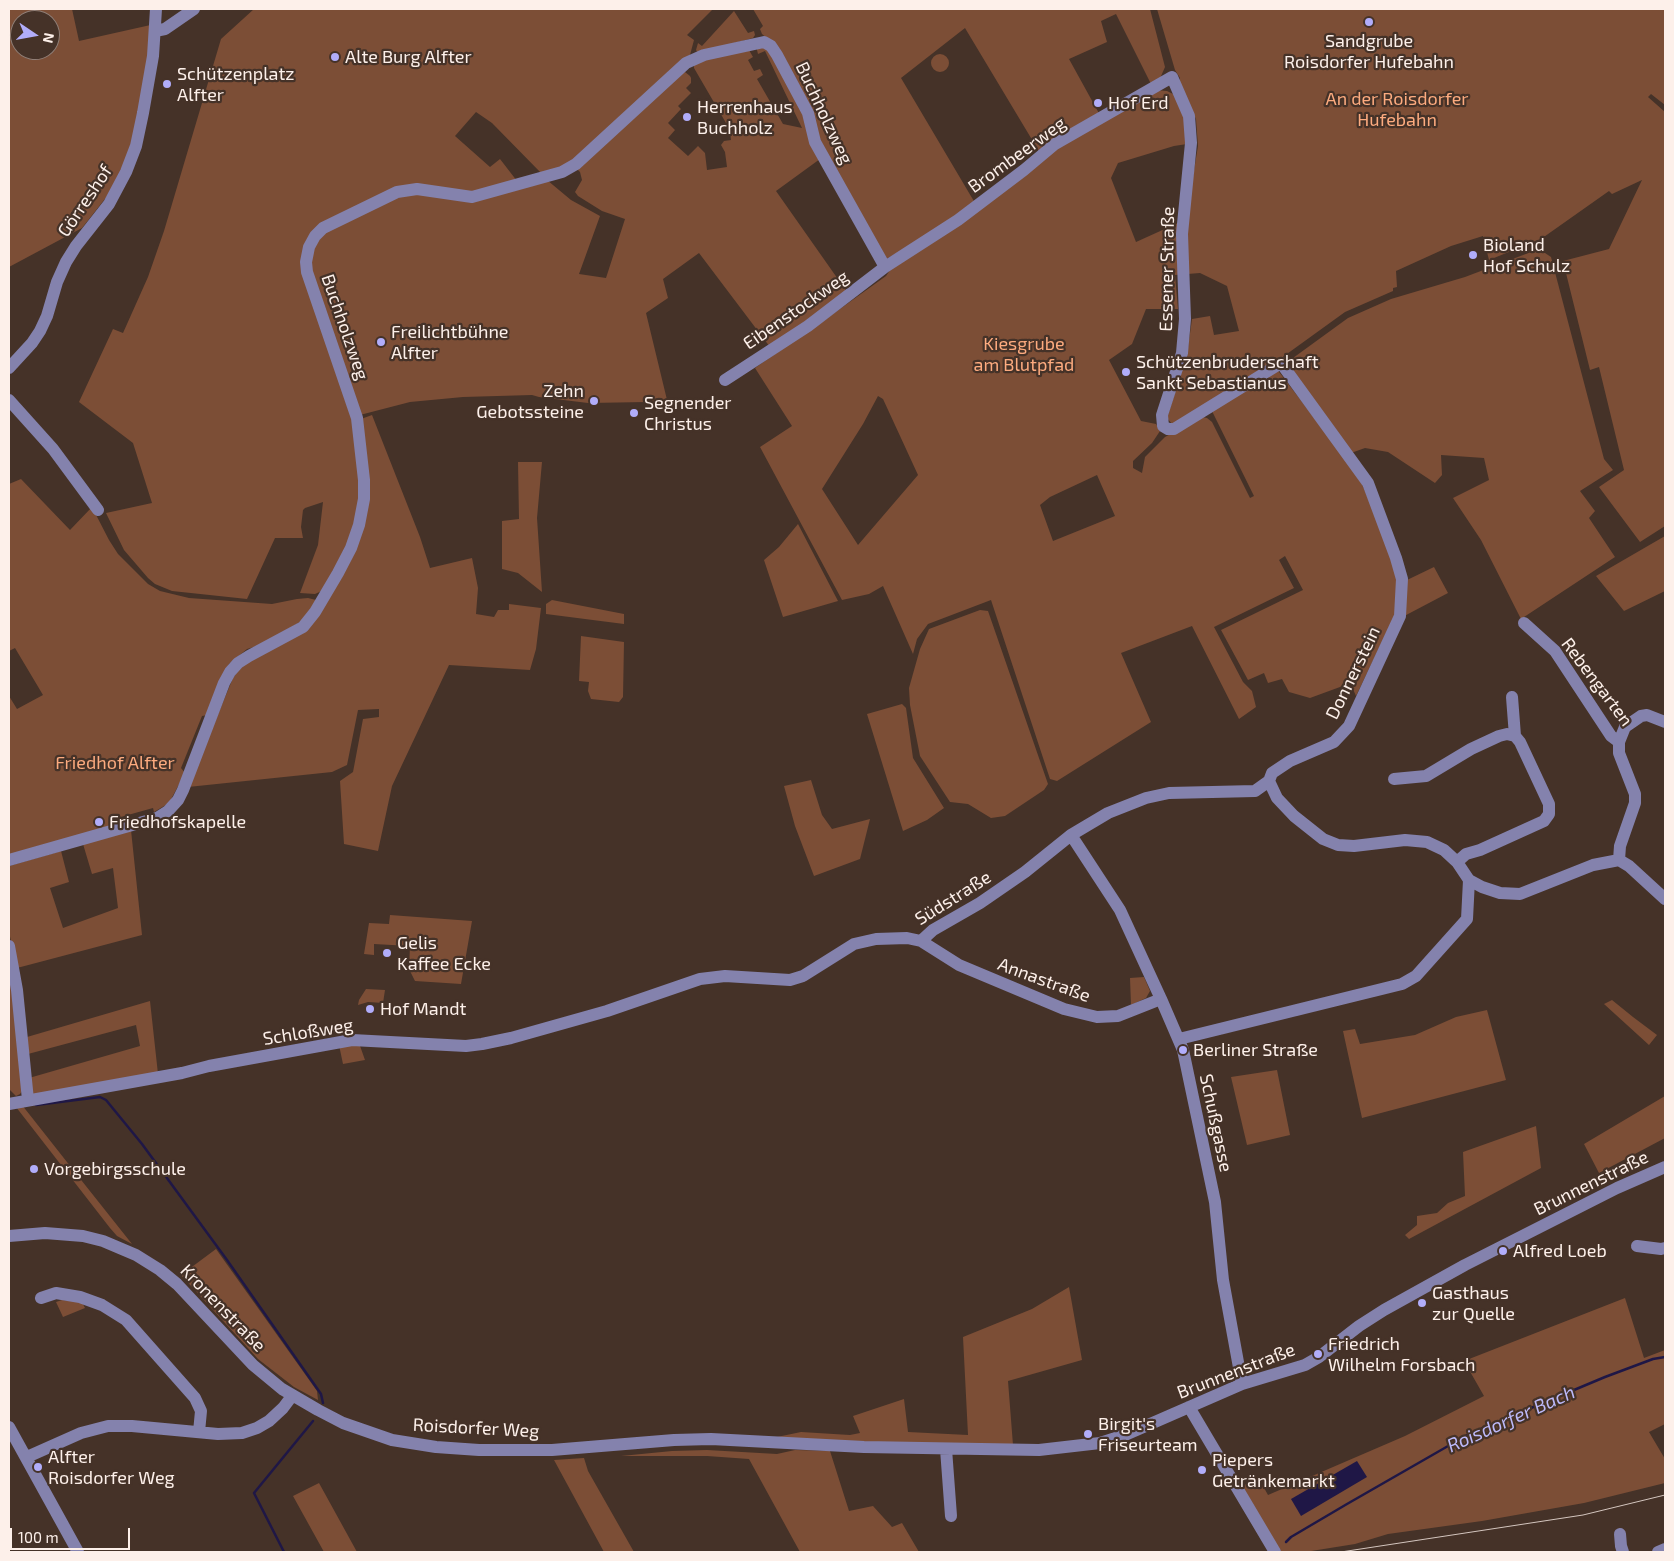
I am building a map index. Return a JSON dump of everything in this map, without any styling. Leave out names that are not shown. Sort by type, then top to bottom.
[{"type":"street","name":"Görreshof","points":[[9,368],[32,343],[40,331],[66,262],[108,204],[126,172],[136,146],[142,122],[153,56],[156,9]]},
{"type":"street","points":[[155,31],[165,29],[194,9]]},
{"type":"street","name":"Buchholzweg","points":[[9,860],[157,818],[168,812],[178,800],[183,790],[224,683],[230,672],[238,663],[249,656],[304,626],[315,612],[351,548],[359,524],[364,499],[364,480],[357,418],[307,272],[306,262],[309,247],[315,236],[323,228],[397,192],[417,188],[472,197],[566,171],[686,63],[704,55],[764,42],[771,46],[777,55],[808,113],[815,142],[885,267]]},
{"type":"street","name":"Brombeerweg","points":[[885,267],[958,220],[1055,144],[1172,77]]},
{"type":"street","name":"Essener Straße","points":[[1172,77],[1189,116],[1191,143],[1182,234],[1185,327],[1182,353],[1162,415],[1163,426],[1168,429],[1174,429],[1281,364]]},
{"type":"street","name":"Eibenstockweg","points":[[725,380],[808,326],[885,267]]},
{"type":"street","name":"Donnerstein","points":[[1255,791],[1269,780],[1272,773],[1290,761],[1334,742],[1349,726],[1400,616],[1402,595],[1402,579],[1396,558],[1368,483],[1281,364]]},
{"type":"street","points":[[9,400],[53,449],[98,510]]},
{"type":"street","name":"Rebengarten","points":[[1524,624],[1555,651],[1611,736],[1619,742]]},
{"type":"street","points":[[1457,862],[1466,854],[1480,850],[1544,821],[1549,814],[1549,804],[1520,742],[1515,736],[1512,697]]},
{"type":"street","points":[[1619,860],[1620,846],[1635,803],[1635,794],[1619,753],[1619,742],[1625,727],[1641,716],[1647,715],[1665,722]]},
{"type":"street","points":[[1394,778],[1426,776],[1472,749],[1499,736],[1507,734],[1515,736]]},
{"type":"street","points":[[1269,780],[1276,798],[1294,816],[1323,839],[1338,845],[1354,846],[1405,840],[1427,842],[1444,850],[1457,862],[1469,880],[1500,894],[1520,894],[1593,865],[1619,860],[1629,866],[1665,899]]},
{"type":"street","points":[[1071,835],[1108,813],[1146,798],[1169,793],[1255,791],[1276,798]]},
{"type":"street","name":"Südstraße","points":[[697,980],[725,976],[790,980],[802,976],[854,944],[876,938],[907,938],[921,941],[933,930],[988,898],[1025,872],[1071,835]]},
{"type":"street","name":"Schußgasse","points":[[1071,835],[1120,910],[1183,1050],[1215,1202],[1223,1280],[1242,1384]]},
{"type":"street","points":[[1179,1039],[1392,986],[1416,976],[1467,919],[1469,880]]},
{"type":"street","name":"Annastraße","points":[[921,941],[959,965],[1064,1009],[1097,1017],[1118,1016],[1161,999]]},
{"type":"street","points":[[9,946],[18,997],[28,1100]]},
{"type":"street","name":"Schloßweg","points":[[9,1104],[352,1040],[466,1046],[482,1044],[511,1038],[606,1011],[697,980]]},
{"type":"street","name":"Brunnenstraße","points":[[864,1447],[1040,1450],[1100,1443],[1125,1435],[1242,1384],[1304,1365],[1319,1357],[1359,1326],[1384,1310],[1464,1265],[1617,1188],[1665,1167]]},
{"type":"street","name":"Kronenstraße","points":[[9,1236],[45,1233],[83,1236],[110,1243],[142,1258],[177,1284],[253,1365],[292,1396]]},
{"type":"street","points":[[1637,1246],[1665,1248]]},
{"type":"street","points":[[41,1298],[56,1293],[72,1295],[102,1305],[126,1320],[195,1398],[201,1411],[200,1432]]},
{"type":"street","points":[[27,1457],[81,1432],[102,1427],[132,1426],[232,1434],[253,1430],[275,1416],[292,1396]]},
{"type":"street","name":"Roisdorfer Weg","points":[[292,1396],[343,1423],[375,1436],[410,1444],[446,1448],[552,1450],[695,1440],[864,1447]]},
{"type":"street","points":[[1189,1407],[1275,1552]]},
{"type":"street","points":[[9,1427],[78,1552]]},
{"type":"street","points":[[946,1449],[951,1516]]},
{"type":"street","points":[[1620,1534],[1623,1552]]},
{"type":"street","points":[[1658,1552],[1665,1549]]},
{"type":"green space","points":[[9,9],[72,9],[79,41],[155,24],[126,172],[82,228],[9,267]]},
{"type":"green space","points":[[254,9],[713,9],[687,35],[694,40],[690,55],[684,61],[567,167],[543,175],[571,200],[600,216],[579,274],[606,278],[625,219],[602,211],[578,196],[575,192],[582,180],[580,172],[576,168],[676,75],[685,72],[691,78],[691,83],[686,88],[691,93],[678,106],[681,109],[668,123],[675,130],[668,138],[688,156],[698,146],[705,153],[707,170],[727,167],[725,152],[721,145],[724,141],[731,140],[730,131],[741,130],[741,126],[726,123],[694,65],[697,61],[706,57],[745,48],[749,50],[753,57],[748,60],[754,71],[760,69],[763,75],[757,79],[783,124],[802,128],[765,51],[758,54],[757,46],[766,47],[772,51],[804,111],[813,144],[820,159],[776,191],[847,292],[806,321],[812,329],[886,276],[892,267],[962,222],[1041,162],[1040,153],[965,28],[901,78],[975,203],[934,233],[886,259],[822,149],[812,109],[779,48],[762,34],[760,29],[763,26],[753,9],[1150,9],[1165,67],[1155,90],[1167,91],[1175,95],[1186,117],[1187,144],[1174,146],[1118,163],[1111,178],[1136,242],[1178,223],[1188,207],[1198,146],[1196,119],[1179,83],[1180,78],[1175,70],[1157,9],[1665,9],[1665,105],[1651,94],[1648,97],[1665,112],[1665,526],[1640,542],[1599,487],[1624,470],[1599,367],[1590,370],[1563,261],[1609,249],[1642,180],[1612,194],[1609,191],[1541,239],[1489,260],[1483,236],[1451,246],[1396,271],[1397,287],[1393,288],[1393,291],[1345,312],[1273,364],[1338,449],[1362,484],[1393,558],[1397,581],[1407,580],[1434,567],[1448,593],[1391,623],[1356,696],[1349,680],[1340,687],[1310,698],[1289,692],[1282,679],[1268,683],[1264,673],[1248,680],[1221,630],[1303,590],[1285,556],[1279,560],[1294,588],[1214,627],[1243,682],[1252,691],[1256,707],[1239,719],[1192,626],[1121,653],[1151,722],[1057,781],[1050,779],[991,600],[928,624],[917,639],[913,654],[883,586],[869,594],[842,600],[760,447],[792,426],[755,368],[806,332],[801,325],[770,347],[699,253],[663,279],[668,298],[646,313],[668,404],[647,402],[588,403],[532,395],[463,397],[410,402],[356,416],[362,473],[361,504],[348,545],[326,589],[315,594],[300,593],[318,545],[323,502],[303,510],[301,527],[303,538],[275,538],[247,599],[172,591],[155,584],[124,550],[106,513],[152,503],[133,443],[79,402],[113,329],[123,333],[148,277],[164,231],[221,39]],"holes":[[[1116,14],[1151,84],[1101,117],[1069,59],[1107,42],[1101,21]],[[476,112],[492,123],[542,174],[517,181],[500,159],[490,167],[455,136]],[[1200,273],[1227,286],[1239,331],[1214,335],[1210,316],[1192,319],[1187,355],[1167,418],[1172,424],[1209,405],[1254,496],[1250,498],[1212,422],[1207,418],[1202,417],[1165,437],[1145,457],[1142,473],[1133,468],[1133,461],[1152,443],[1160,431],[1156,424],[1141,421],[1109,360],[1132,344],[1146,309],[1178,309],[1175,275]],[[878,396],[883,399],[918,475],[858,545],[822,489],[863,424]],[[1097,475],[1115,516],[1053,541],[1040,505],[1050,497]]]},
{"type":"green space","points":[[734,11],[748,33],[754,31],[755,35],[753,38],[698,53],[696,50],[698,43],[702,46]]},
{"type":"green space","points":[[940,54],[948,59],[949,63],[944,71],[940,72],[932,67],[931,63],[936,55]]},
{"type":"green space","points":[[1539,249],[1551,257],[1604,459],[1613,470],[1580,491],[1595,511],[1589,518],[1615,557],[1521,619],[1481,540],[1453,498],[1489,480],[1484,458],[1441,455],[1442,475],[1435,483],[1388,452],[1365,448],[1351,453],[1290,368],[1290,361],[1348,318],[1391,299],[1465,277]]},
{"type":"green space","points":[[372,415],[420,537],[430,568],[472,558],[478,588],[476,614],[494,617],[498,610],[509,610],[509,604],[541,608],[536,649],[530,670],[449,665],[392,786],[378,851],[344,844],[340,781],[353,772],[363,719],[379,717],[379,709],[358,710],[347,765],[332,772],[188,787],[233,678],[244,663],[306,629],[361,530],[361,419]]},
{"type":"green space","points":[[518,462],[542,462],[537,518],[542,592],[518,573],[502,569],[502,521],[519,519]]},
{"type":"green space","name":"Friedhof Alfter","points":[[21,479],[70,530],[92,507],[118,554],[148,584],[160,591],[189,598],[272,604],[308,598],[316,600],[308,617],[264,644],[247,649],[229,664],[208,715],[202,716],[181,768],[185,773],[169,803],[154,812],[153,808],[110,820],[111,826],[9,857],[9,696],[17,709],[43,695],[15,648],[9,651],[9,484]]},
{"type":"green space","points":[[798,524],[838,601],[783,617],[764,560],[779,547]]},
{"type":"green space","points":[[1665,536],[1665,591],[1624,611],[1596,576]]},
{"type":"green space","points":[[552,600],[624,614],[624,624],[546,614],[546,604]]},
{"type":"green space","points":[[980,610],[988,611],[1048,784],[1044,790],[1005,816],[991,818],[968,804],[950,802],[920,756],[910,705],[909,688],[920,649],[929,629]]},
{"type":"green space","points":[[581,636],[624,642],[623,697],[619,702],[591,699],[588,691],[589,682],[579,681]]},
{"type":"green space","points":[[902,704],[906,708],[913,758],[944,808],[927,820],[903,831],[867,714]]},
{"type":"green space","points":[[811,780],[822,815],[832,829],[870,819],[860,859],[814,876],[795,826],[784,786]]},
{"type":"green space","points":[[131,830],[142,935],[17,968],[9,932],[9,866],[61,851],[69,882],[50,888],[63,928],[118,908],[113,868],[92,874],[83,844]]},
{"type":"green space","points":[[390,915],[472,921],[461,984],[415,981],[409,969],[410,946],[374,944],[374,955],[364,954],[369,923],[389,924]]},
{"type":"green space","points":[[9,959],[22,1091],[16,1096],[9,1089]]},
{"type":"green space","points":[[1144,977],[1150,991],[1146,998],[1131,1005],[1130,978]]},
{"type":"green space","points":[[366,989],[385,990],[383,1003],[368,1002],[358,1005]]},
{"type":"green space","points":[[1612,1000],[1657,1035],[1649,1045],[1604,1004]]},
{"type":"green space","points":[[150,1001],[158,1074],[30,1095],[29,1078],[140,1046],[136,1025],[28,1054],[27,1037]]},
{"type":"green space","points":[[1487,1010],[1506,1080],[1362,1118],[1343,1031],[1355,1029],[1360,1044],[1415,1035],[1456,1017]]},
{"type":"green space","points":[[359,1043],[365,1060],[343,1064],[339,1045]]},
{"type":"green space","points":[[1277,1070],[1290,1135],[1247,1145],[1231,1077]]},
{"type":"green space","points":[[1665,1096],[1665,1138],[1599,1173],[1584,1144]]},
{"type":"green space","points":[[22,1105],[132,1244],[117,1236],[110,1228],[16,1107]]},
{"type":"green space","points":[[1536,1126],[1541,1168],[1409,1239],[1405,1235],[1417,1225],[1417,1216],[1437,1213],[1448,1203],[1465,1196],[1463,1152]]},
{"type":"green space","points":[[216,1249],[317,1391],[318,1400],[294,1387],[258,1359],[181,1275]]},
{"type":"green space","points":[[1069,1287],[1082,1360],[1008,1381],[1013,1445],[808,1441],[777,1437],[801,1432],[850,1435],[860,1433],[853,1416],[904,1399],[908,1432],[968,1435],[963,1337],[1032,1309]]},
{"type":"green space","points":[[1625,1298],[1644,1358],[1665,1350],[1665,1424],[1649,1432],[1665,1459],[1665,1483],[1584,1503],[1482,1521],[1388,1534],[1355,1544],[1305,1552],[1280,1552],[1241,1487],[1258,1477],[1268,1495],[1405,1436],[1484,1396],[1464,1361]]},
{"type":"green space","points":[[62,1300],[82,1302],[85,1308],[63,1317],[56,1302]]},
{"type":"green space","points":[[707,1450],[777,1454],[795,1450],[830,1451],[849,1511],[873,1506],[892,1527],[902,1523],[919,1552],[800,1552],[749,1459],[707,1456],[621,1456]]},
{"type":"green space","points":[[584,1458],[588,1471],[634,1552],[604,1552],[554,1460]]},
{"type":"green space","points":[[319,1483],[357,1552],[324,1552],[293,1496]]},
{"type":"shaded area","points":[[1357,1461],[1367,1477],[1301,1516],[1291,1499]]},
{"type":"waterway","points":[[36,1105],[100,1097],[106,1100],[142,1144],[227,1260],[321,1394],[323,1403]]},
{"type":"waterway","name":"Roisdorfer Bach","points":[[1286,1542],[1291,1537],[1469,1434],[1605,1377],[1653,1359],[1665,1357]]},
{"type":"waterway","points":[[284,1552],[254,1493],[313,1421]]},
{"type":"tram line","points":[[1341,1552],[1583,1515],[1665,1495]]},
{"type":"place","name":"Sandgrube Roisdorfer Hufebahn","points":[[1369,22]]},
{"type":"place","name":"Alte Burg Alfter","points":[[335,57]]},
{"type":"place","name":"Schützenplatz Alfter","points":[[167,84]]},
{"type":"place","name":"Hof Erd","points":[[1098,103]]},
{"type":"place","name":"Herrenhaus Buchholz","points":[[687,117]]},
{"type":"place","name":"Bioland Hof Schulz","points":[[1473,255]]},
{"type":"place","name":"Freilichtbühne Alfter","points":[[381,342]]},
{"type":"place","name":"Schützenbruderschaft Sankt Sebastianus","points":[[1126,372]]},
{"type":"place","name":"Zehn Gebotssteine","points":[[594,401]]},
{"type":"place","name":"Segnender Christus","points":[[634,413]]},
{"type":"place","name":"Friedhofskapelle","points":[[99,822]]},
{"type":"place","name":"Gelis Kaffee Ecke","points":[[387,953]]},
{"type":"place","name":"Hof Mandt","points":[[370,1009]]},
{"type":"place","name":"Berliner Straße","points":[[1183,1050]]},
{"type":"place","name":"Vorgebirgsschule","points":[[34,1169]]},
{"type":"place","name":"Alfred Loeb","points":[[1503,1251]]},
{"type":"place","name":"Gasthaus zur Quelle","points":[[1422,1303]]},
{"type":"place","name":"Friedrich Wilhelm Forsbach","points":[[1318,1354]]},
{"type":"place","name":"Birgit's Friseurteam","points":[[1088,1434]]},
{"type":"place","name":"Alfter Roisdorfer Weg","points":[[38,1467]]},
{"type":"place","name":"Piepers Getränkemarkt","points":[[1202,1470]]},
{"type":"park label","name":"An der Roisdorfer Hufebahn","points":[[1397,109]]},
{"type":"park label","name":"Kiesgrube am Blutpfad","points":[[1024,354]]}]
